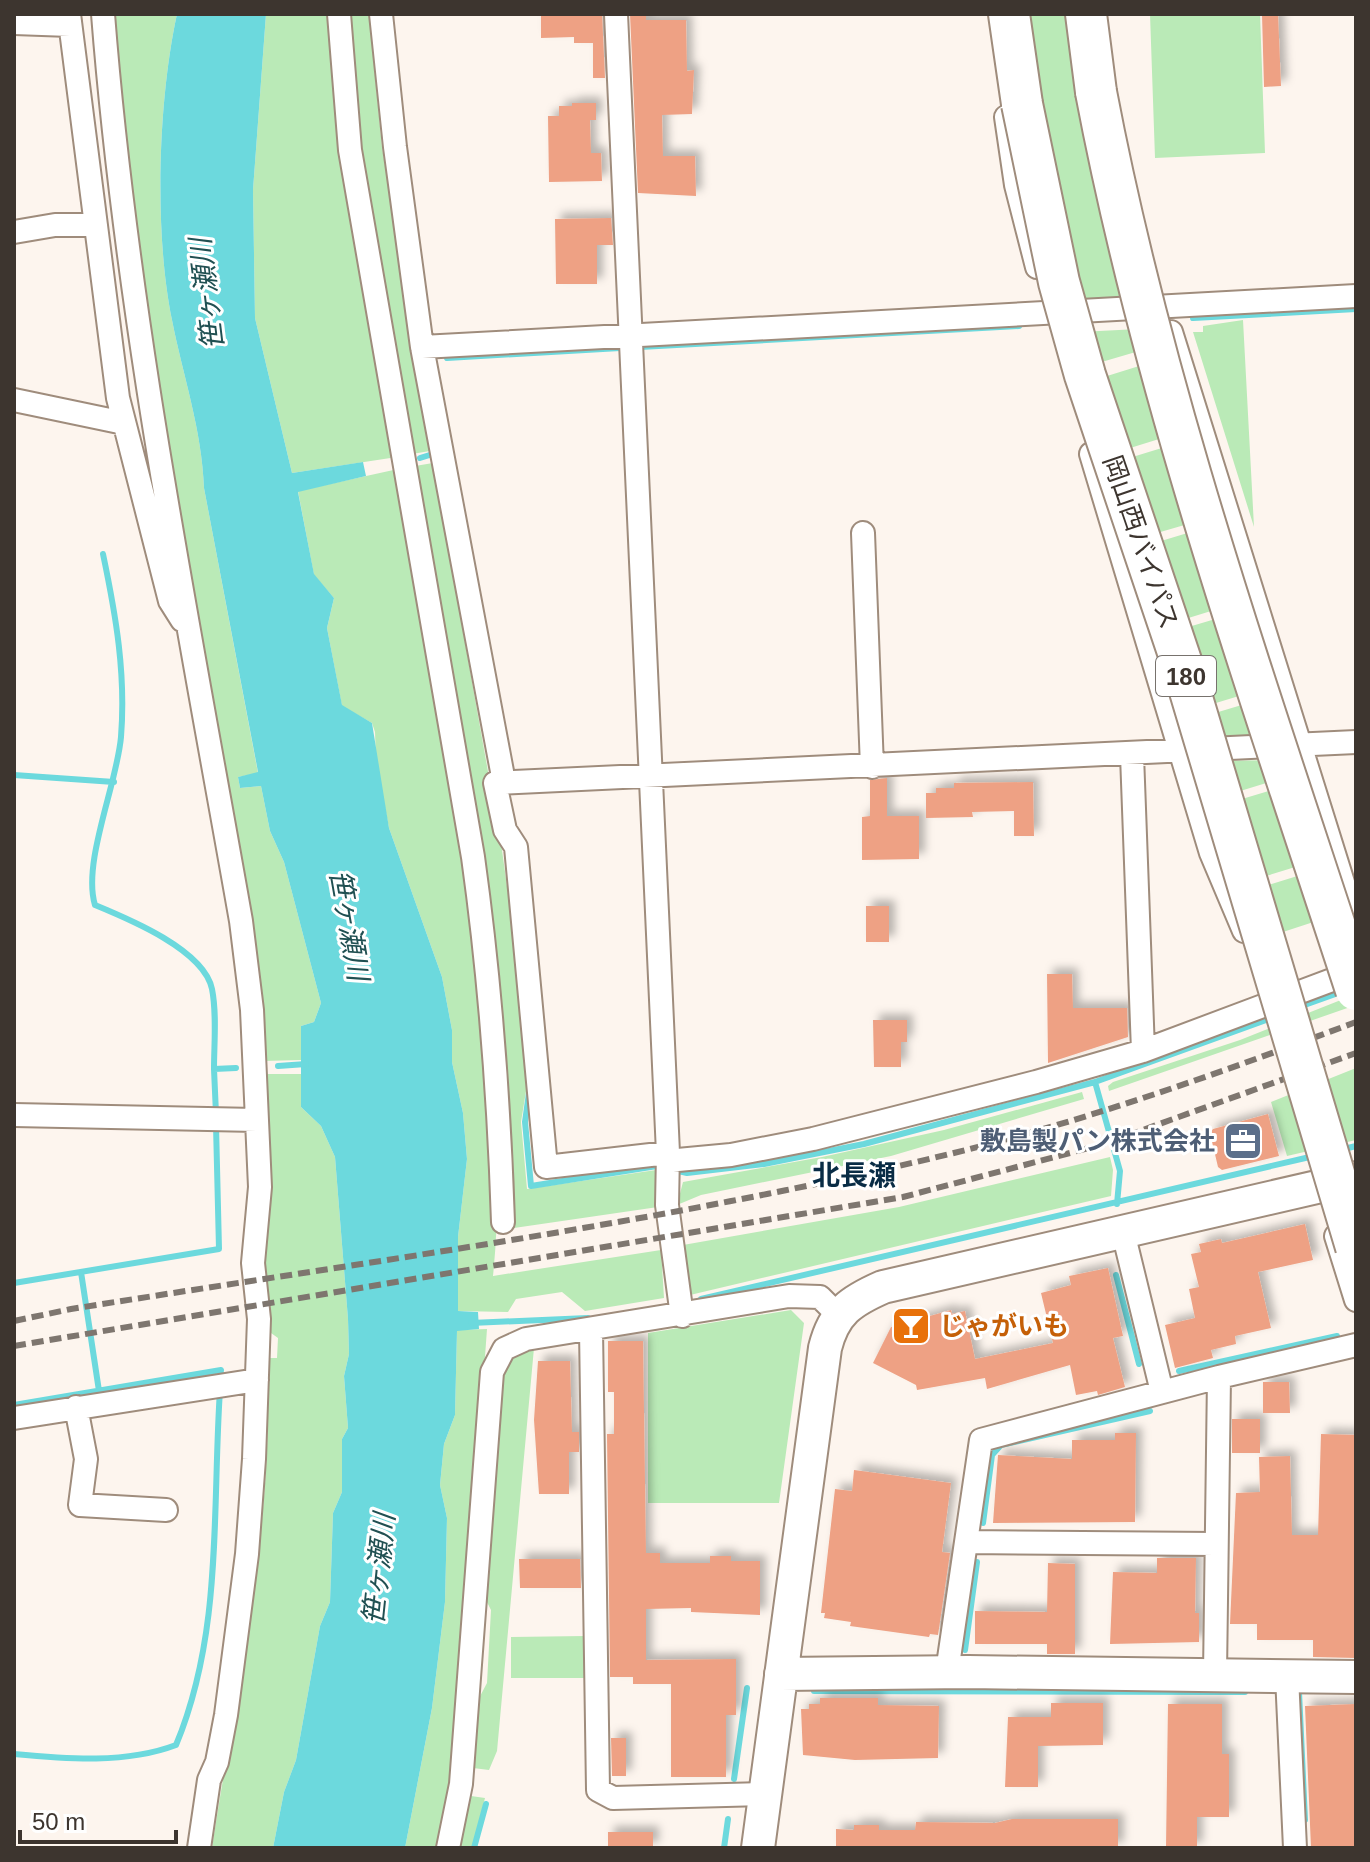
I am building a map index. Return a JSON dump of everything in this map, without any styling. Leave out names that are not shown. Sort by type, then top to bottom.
[{"type":"highway","name":"岡山西バイパス","points":[[1009,14],[1022,104],[1056,268],[1085,375],[1181,661],[1356,1247]]},
{"type":"highway","name":"180","points":[[1086,14],[1096,92],[1133,264],[1243,648],[1356,990]]},
{"type":"street","points":[[103,14],[114,154],[131,286],[241,921],[252,1010],[260,1187],[253,1263],[259,1319],[247,1554],[226,1715],[217,1762],[209,1780],[199,1848]]},
{"type":"street","points":[[339,14],[350,150],[488,960],[499,1083],[503,1222]]},
{"type":"street","points":[[381,14],[422,347],[504,782]]},
{"type":"street","points":[[616,14],[667,1205],[681,1308]]},
{"type":"street","points":[[992,14],[1016,185],[1049,314],[1211,853],[1273,1002]]},
{"type":"street","points":[[1104,14],[1129,170],[1163,307],[1356,924]]},
{"type":"street","points":[[14,23],[70,19],[109,345],[124,423],[170,601],[190,633]]},
{"type":"street","points":[[14,232],[55,225],[94,225]]},
{"type":"street","points":[[422,347],[1356,296]]},
{"type":"street","points":[[14,400],[124,423]]},
{"type":"street","points":[[863,533],[872,767]]},
{"type":"street","points":[[1356,742],[495,783],[505,830],[516,847],[546,1167],[667,1163],[731,1155],[813,1139],[1143,1051],[1356,971]]},
{"type":"street","points":[[1132,755],[1143,1051]]},
{"type":"street","points":[[14,1115],[257,1120]]},
{"type":"street","points":[[758,1848],[825,1348],[837,1314],[855,1300],[883,1287],[1356,1178]]},
{"type":"street","points":[[1321,1186],[1356,1300]]},
{"type":"street","points":[[1123,1232],[1162,1392]]},
{"type":"street","points":[[448,1848],[461,1784],[492,1372],[504,1349],[526,1339],[591,1330],[681,1308],[789,1296],[820,1297],[837,1314]]},
{"type":"street","points":[[591,1330],[598,1790],[613,1798],[764,1794]]},
{"type":"street","points":[[947,1672],[981,1440],[1219,1377],[1356,1345]]},
{"type":"street","points":[[1215,1674],[1219,1377]]},
{"type":"street","points":[[14,1418],[257,1380]]},
{"type":"street","points":[[76,1407],[86,1459],[80,1505],[166,1510]]},
{"type":"street","points":[[966,1542],[1216,1544]]},
{"type":"street","points":[[781,1674],[947,1672],[1356,1677]]},
{"type":"street","points":[[1287,1676],[1295,1848]]},
{"type":"green space","points":[[107,14],[177,14],[162,126],[161,208],[166,285],[196,424],[204,488],[258,773],[238,777],[240,788],[261,786],[270,831],[284,862],[321,1003],[314,1022],[301,1026],[302,1060],[263,1061],[161,421]]},
{"type":"green space","points":[[266,14],[334,14],[397,457],[292,473],[255,318],[253,190]]},
{"type":"green space","points":[[344,14],[369,14],[382,147],[430,451],[406,455],[387,355]]},
{"type":"green space","points":[[1023,14],[1073,14],[1150,296],[1055,301]]},
{"type":"green space","points":[[1150,14],[1260,14],[1265,153],[1155,158]]},
{"type":"green space","points":[[1243,320],[1254,527],[1193,332],[1203,332],[1203,326]]},
{"type":"green space","points":[[1158,328],[1163,344],[1071,371],[1060,333]]},
{"type":"green space","points":[[1168,357],[1282,719],[1277,732],[1266,736],[1194,739],[1181,727],[1100,467],[1191,439],[1188,430],[1098,458],[1100,465],[1075,386]],"holes":[[[1212,517],[1214,525],[1128,551],[1126,542]],[[1237,603],[1239,612],[1158,636],[1156,628]],[[1262,689],[1265,698],[1185,722],[1183,713]]]},
{"type":"green space","points":[[433,463],[502,850],[517,959],[528,1079],[521,1122],[527,1189],[656,1170],[658,1207],[514,1228],[507,1215],[503,1083],[409,467]]},
{"type":"green space","points":[[398,469],[455,791],[483,985],[494,1094],[497,1167],[493,1276],[661,1250],[664,1298],[585,1311],[562,1292],[516,1299],[508,1312],[458,1311],[458,1237],[467,1159],[463,1113],[452,1062],[452,1030],[442,977],[389,828],[372,723],[342,706],[327,628],[334,598],[314,575],[298,491]]},
{"type":"green space","points":[[1293,760],[1344,912],[1252,942],[1236,895],[1320,869],[1318,860],[1234,886],[1236,894],[1192,764],[1195,761]],"holes":[[[1289,776],[1292,784],[1212,808],[1211,800]]]},
{"type":"green space","points":[[1356,994],[1356,1005],[1109,1091],[1108,1086],[1113,1082],[1240,1040]]},
{"type":"green space","points":[[1356,1068],[1356,1140],[1287,1156],[1271,1102]]},
{"type":"green space","points":[[264,1074],[301,1074],[301,1107],[321,1126],[335,1157],[348,1319],[349,1354],[344,1376],[348,1428],[342,1439],[342,1492],[333,1513],[330,1602],[320,1626],[296,1760],[284,1792],[273,1848],[212,1848],[260,1540],[268,1417],[266,1358],[277,1358],[278,1338],[271,1333],[265,1269]]},
{"type":"green space","points":[[1082,1092],[1084,1099],[891,1156],[701,1195],[677,1205],[683,1182],[822,1157],[944,1130]]},
{"type":"green space","points":[[1110,1157],[1113,1170],[1111,1196],[690,1295],[683,1245],[899,1207]]},
{"type":"green space","points":[[791,1310],[804,1323],[779,1503],[648,1503],[648,1333]]},
{"type":"green space","points":[[487,1329],[454,1783],[439,1848],[405,1848],[432,1708],[445,1602],[447,1518],[440,1485],[444,1444],[455,1415],[457,1330]]},
{"type":"green space","points":[[534,1348],[497,1751],[489,1770],[473,1768],[478,1700],[487,1683],[491,1610],[486,1600],[501,1380],[511,1359]]},
{"type":"green space","points":[[585,1636],[585,1678],[511,1678],[511,1637]]},
{"type":"green space","points":[[471,1796],[485,1798],[472,1848],[454,1848],[464,1802]]},
{"type":"water","name":"笹ヶ瀬川","points":[[177,14],[266,14],[253,190],[255,318],[292,473],[363,462],[366,476],[298,492],[314,574],[334,598],[327,628],[342,705],[372,723],[389,828],[442,977],[452,1030],[452,1062],[463,1113],[467,1159],[458,1237],[458,1311],[478,1312],[479,1329],[457,1331],[455,1415],[444,1444],[440,1485],[447,1518],[445,1602],[432,1708],[405,1848],[273,1848],[284,1792],[296,1760],[320,1626],[330,1602],[333,1513],[342,1492],[342,1439],[348,1428],[344,1376],[349,1354],[348,1319],[335,1157],[321,1126],[301,1107],[301,1026],[314,1022],[321,1003],[284,862],[270,831],[261,786],[240,788],[238,777],[258,772],[204,488],[196,424],[166,285],[161,208],[162,126]]},
{"type":"building","points":[[541,14],[602,14],[605,78],[593,78],[593,43],[574,43],[574,37],[541,38]]},
{"type":"building","points":[[630,14],[646,14],[646,20],[686,20],[687,71],[694,70],[692,114],[662,115],[663,156],[695,156],[696,196],[638,193]]},
{"type":"building","points":[[1262,14],[1278,14],[1281,86],[1264,87]]},
{"type":"building","points":[[572,103],[596,103],[596,120],[590,120],[591,153],[601,153],[602,181],[549,182],[548,116],[559,116],[559,106],[572,106]]},
{"type":"building","points":[[611,218],[613,245],[597,245],[597,284],[556,284],[555,219]]},
{"type":"building","points":[[887,778],[887,816],[919,816],[919,859],[862,860],[862,817],[870,816],[870,780]]},
{"type":"building","points":[[1033,782],[1034,836],[1014,836],[1014,811],[972,812],[973,817],[926,818],[926,793],[936,793],[936,788],[954,788],[954,783]]},
{"type":"building","points":[[866,906],[889,906],[889,942],[866,942]]},
{"type":"building","points":[[1047,974],[1072,974],[1073,1008],[1127,1008],[1128,1037],[1048,1063]]},
{"type":"building","points":[[873,1020],[907,1020],[907,1042],[901,1042],[901,1067],[874,1067]]},
{"type":"building","points":[[1268,1114],[1279,1156],[1222,1170],[1218,1167],[1210,1133],[1213,1129]]},
{"type":"building","points":[[1305,1224],[1313,1260],[1258,1272],[1271,1328],[1235,1336],[1236,1344],[1211,1350],[1213,1358],[1175,1368],[1165,1325],[1195,1318],[1189,1289],[1199,1287],[1191,1254],[1201,1252],[1199,1244],[1221,1239],[1222,1243]]},
{"type":"building","points":[[1108,1268],[1123,1336],[1113,1338],[1125,1387],[1098,1395],[1097,1391],[1076,1395],[1070,1365],[987,1389],[985,1378],[917,1390],[916,1385],[873,1363],[891,1327],[951,1310],[952,1314],[965,1311],[975,1359],[1053,1343],[1041,1293],[1071,1285],[1069,1276]]},
{"type":"building","points":[[608,1341],[643,1341],[646,1553],[660,1553],[660,1563],[710,1563],[710,1556],[731,1556],[731,1561],[760,1561],[760,1615],[691,1612],[691,1608],[646,1609],[646,1660],[736,1659],[736,1715],[726,1715],[726,1777],[671,1777],[671,1684],[633,1684],[633,1677],[610,1677],[607,1434],[614,1434],[614,1392],[608,1392]]},
{"type":"building","points":[[538,1361],[570,1361],[572,1432],[579,1432],[579,1452],[569,1452],[569,1494],[539,1494],[534,1420]]},
{"type":"building","points":[[1263,1382],[1289,1382],[1290,1413],[1263,1413]]},
{"type":"building","points":[[1232,1419],[1260,1419],[1260,1453],[1232,1453]]},
{"type":"building","points":[[1115,1433],[1136,1433],[1135,1522],[993,1523],[998,1455],[1072,1459],[1072,1440],[1115,1440]]},
{"type":"building","points":[[1321,1434],[1356,1435],[1356,1658],[1313,1657],[1313,1640],[1257,1640],[1257,1624],[1230,1624],[1236,1493],[1260,1492],[1259,1457],[1290,1456],[1292,1535],[1318,1535]]},
{"type":"building","points":[[854,1470],[951,1483],[942,1552],[950,1553],[938,1635],[930,1634],[929,1637],[850,1626],[851,1622],[824,1618],[825,1613],[821,1613],[835,1489],[852,1491]]},
{"type":"building","points":[[1157,1558],[1196,1558],[1195,1613],[1199,1613],[1199,1642],[1110,1644],[1113,1572],[1157,1573]]},
{"type":"building","points":[[519,1559],[580,1559],[581,1588],[520,1588]]},
{"type":"building","points":[[1048,1563],[1075,1564],[1075,1654],[1047,1654],[1047,1644],[975,1644],[975,1611],[1047,1612]]},
{"type":"building","points":[[820,1698],[878,1698],[878,1705],[939,1706],[938,1758],[855,1760],[803,1755],[801,1709],[809,1709],[809,1704],[820,1704]]},
{"type":"building","points":[[1051,1703],[1103,1703],[1103,1745],[1038,1746],[1038,1787],[1005,1787],[1008,1717],[1051,1717]]},
{"type":"building","points":[[1168,1704],[1222,1704],[1222,1754],[1229,1754],[1229,1817],[1197,1817],[1197,1848],[1166,1848]]},
{"type":"building","points":[[1356,1704],[1356,1848],[1311,1848],[1305,1706]]},
{"type":"building","points":[[611,1738],[626,1738],[626,1776],[612,1776]]},
{"type":"building","points":[[1012,1819],[1118,1819],[1118,1848],[836,1848],[836,1829],[854,1830],[854,1825],[879,1825],[879,1830],[915,1830],[916,1822],[995,1823]]},
{"type":"building","points":[[608,1832],[653,1832],[653,1848],[608,1848]]},
{"type":"waterway","points":[[1193,318],[1356,309]]},
{"type":"waterway","points":[[640,347],[1019,326]]},
{"type":"waterway","points":[[447,358],[620,348]]},
{"type":"waterway","points":[[420,458],[436,453]]},
{"type":"waterway","points":[[103,554],[119,645],[122,714],[118,756],[96,846],[92,888],[95,905],[163,938],[195,961],[206,975],[214,999],[214,1069],[236,1068]]},
{"type":"waterway","points":[[14,775],[114,782]]},
{"type":"waterway","points":[[1299,1007],[1341,992]]},
{"type":"waterway","points":[[529,1093],[525,1122],[531,1186],[657,1166],[687,1173],[764,1164],[864,1144],[1095,1082],[1274,1017]]},
{"type":"waterway","points":[[278,1066],[306,1064]]},
{"type":"waterway","points":[[214,1069],[216,1114]]},
{"type":"waterway","points":[[1095,1082],[1120,1171],[1117,1204]]},
{"type":"waterway","points":[[14,1283],[219,1249],[216,1125]]},
{"type":"waterway","points":[[1340,1150],[1356,1146]]},
{"type":"waterway","points":[[701,1299],[1314,1156]]},
{"type":"waterway","points":[[81,1272],[99,1391]]},
{"type":"waterway","points":[[1116,1275],[1139,1364]]},
{"type":"waterway","points":[[471,1323],[588,1318]]},
{"type":"waterway","points":[[1179,1371],[1337,1336]]},
{"type":"waterway","points":[[14,1405],[221,1370],[220,1379]]},
{"type":"waterway","points":[[14,1754],[117,1758],[176,1745],[202,1659],[208,1615],[213,1570],[220,1390]]},
{"type":"waterway","points":[[983,1523],[992,1455],[1001,1445],[1150,1411]]},
{"type":"waterway","points":[[965,1650],[977,1562]]},
{"type":"waterway","points":[[734,1779],[747,1688]]},
{"type":"waterway","points":[[814,1691],[1245,1692]]},
{"type":"waterway","points":[[1299,1692],[1305,1820]]},
{"type":"waterway","points":[[474,1848],[486,1804]]},
{"type":"waterway","points":[[724,1848],[728,1819]]},
{"type":"railway","points":[[14,1321],[71,1309],[611,1223],[826,1182],[1041,1130],[1199,1079],[1356,1022]]},
{"type":"railway","points":[[14,1346],[903,1197],[1104,1144],[1356,1053]]},
{"type":"place","name":"敷島製パン株式会社","points":[[1243,1141]]},
{"type":"place","name":"じゃがいも","points":[[911,1326]]},
{"type":"district","name":"北長瀬","points":[[854,1175]]}]
